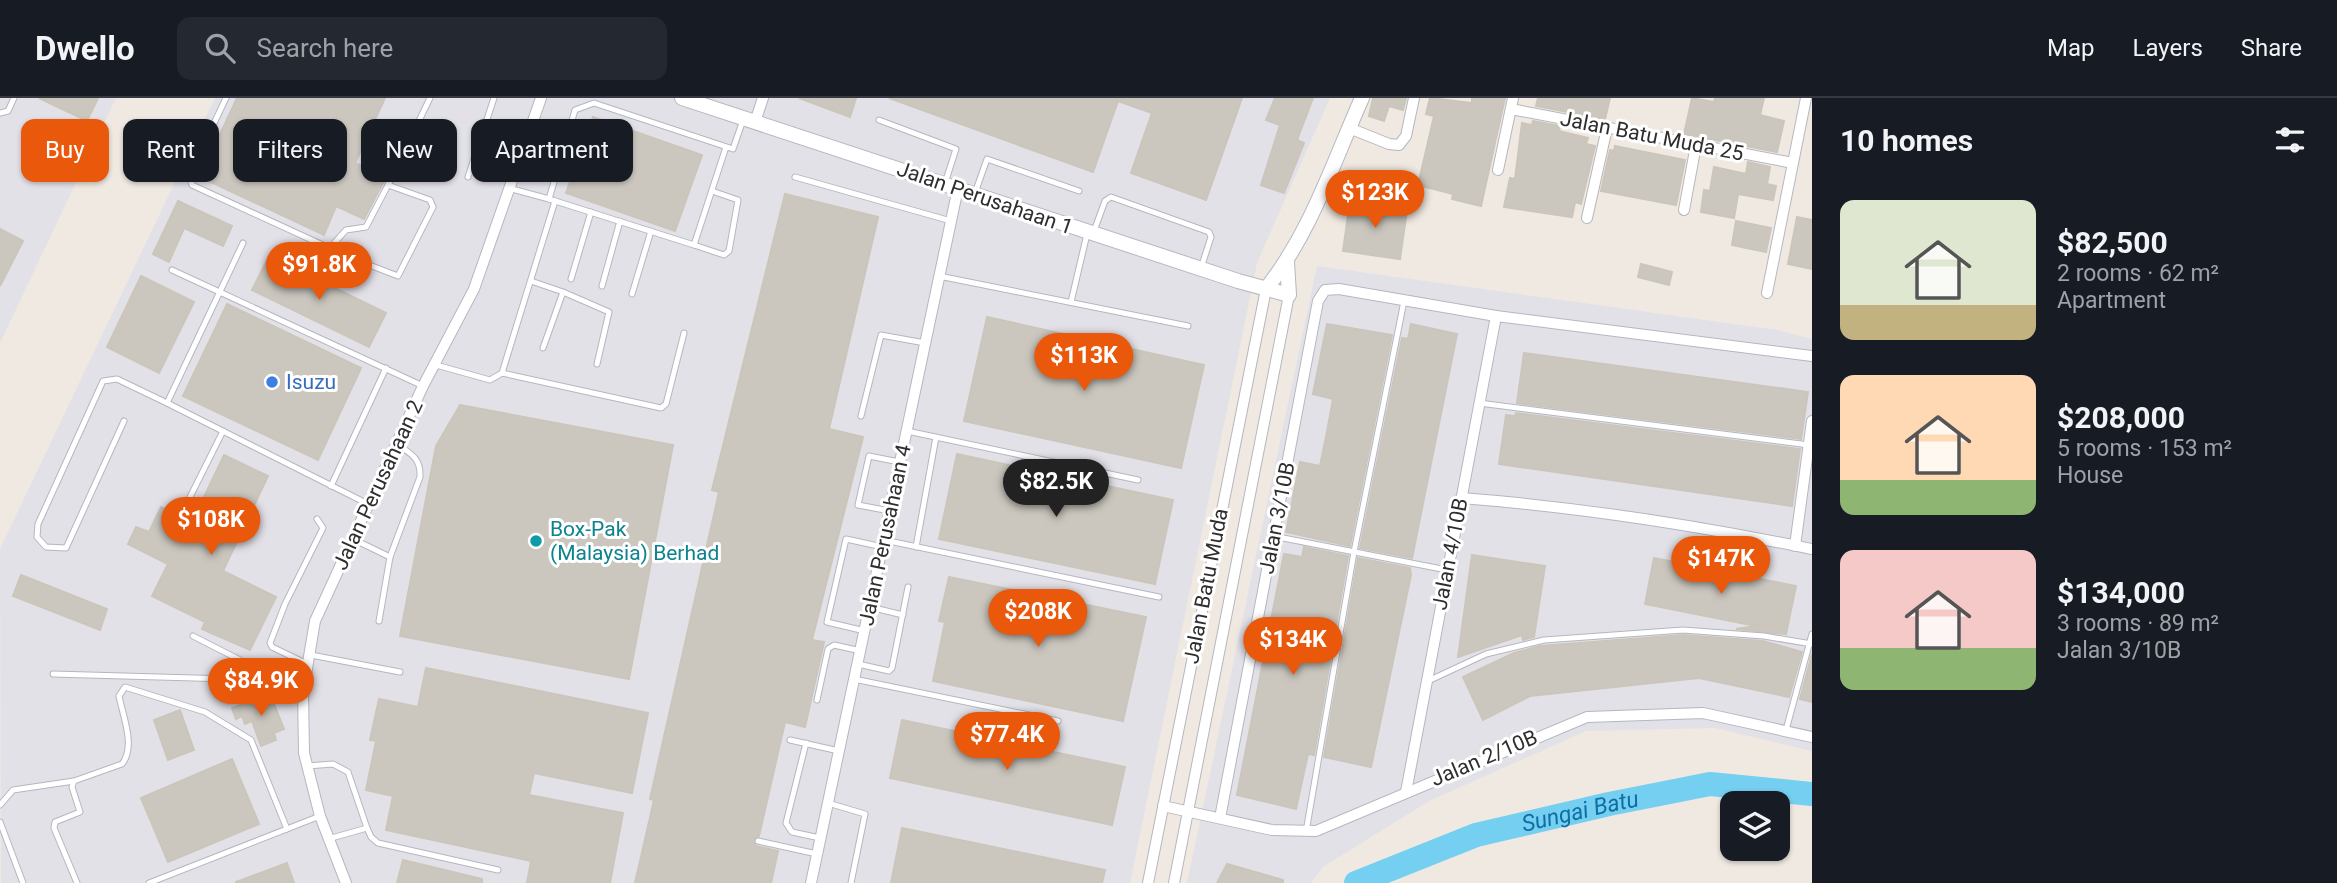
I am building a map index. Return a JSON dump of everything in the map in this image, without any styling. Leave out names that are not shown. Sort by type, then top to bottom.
[{"type":"street","name":"Jalan Perusahaan 2","points":[[346,883],[320,816],[307,766],[303,692],[314,621],[423,386],[474,289],[512,189],[541,98]]},
{"type":"street","name":"Jalan Perusahaan 1","points":[[682,98],[1200,269],[1289,295]]},
{"type":"street","points":[[750,120],[763,98]]},
{"type":"street","points":[[1266,289],[1287,262],[1321,196],[1362,98]]},
{"type":"street","points":[[1349,128],[1389,145],[1399,145],[1406,136],[1414,98]]},
{"type":"street","points":[[1767,293],[1806,98]]},
{"type":"street","points":[[1497,170],[1512,104]]},
{"type":"street","name":"Jalan Batu Muda 25","points":[[1512,104],[1608,128],[1793,163]]},
{"type":"street","points":[[1587,218],[1608,128]]},
{"type":"street","points":[[1685,211],[1696,145]]},
{"type":"street","name":"Jalan Perusahaan 4","points":[[811,883],[951,221],[952,185]]},
{"type":"street","points":[[1287,262],[1289,295]]},
{"type":"street","name":"Jalan 3/10B","points":[[1220,818],[1318,301],[1325,290],[1331,288],[1404,301]]},
{"type":"street","name":"Jalan Batu Muda","points":[[1148,883],[1266,289]]},
{"type":"street","name":"Jalan Batu Muda","points":[[1174,883],[1289,295]]},
{"type":"street","points":[[1404,301],[1496,316],[1812,356]]},
{"type":"street","name":"Jalan 4/10B","points":[[1406,792],[1496,316]]},
{"type":"street","points":[[1795,546],[1812,421]]},
{"type":"street","points":[[1461,498],[1567,506],[1659,519],[1812,549]]},
{"type":"street","name":"Jalan 2/10B","points":[[1163,806],[1272,830],[1316,831],[1587,717],[1703,713],[1812,737]]},
{"type":"lane","points":[[0,113],[8,111],[14,98]]},
{"type":"lane","points":[[226,98],[188,176],[192,185],[329,248],[398,276],[433,207],[430,200],[388,185]]},
{"type":"lane","points":[[329,248],[346,230],[366,227],[430,98]]},
{"type":"lane","points":[[468,177],[494,98]]},
{"type":"lane","points":[[436,365],[490,380],[502,373],[531,281],[575,110],[594,103],[733,149],[750,120]]},
{"type":"lane","points":[[879,120],[956,149],[952,185]]},
{"type":"lane","points":[[694,245],[726,147]]},
{"type":"lane","points":[[975,193],[987,159],[1079,191]]},
{"type":"lane","points":[[795,177],[951,221]]},
{"type":"lane","points":[[512,189],[724,255],[729,251],[738,200],[712,191]]},
{"type":"lane","points":[[1071,302],[1090,233],[1105,201],[1111,197],[1209,232],[1211,237],[1200,269]]},
{"type":"lane","points":[[571,279],[591,212]]},
{"type":"lane","points":[[601,286],[620,222]]},
{"type":"lane","points":[[632,294],[651,231]]},
{"type":"lane","points":[[167,403],[243,243]]},
{"type":"lane","points":[[172,270],[423,386]]},
{"type":"lane","points":[[939,276],[1188,326]]},
{"type":"lane","points":[[531,281],[609,312],[597,364]]},
{"type":"lane","points":[[542,348],[563,292]]},
{"type":"lane","points":[[1306,832],[1354,552],[1404,301]]},
{"type":"lane","points":[[502,373],[661,408],[666,404],[684,333]]},
{"type":"lane","points":[[861,416],[881,335],[925,343]]},
{"type":"lane","points":[[331,486],[386,368]]},
{"type":"lane","points":[[124,421],[66,548],[47,547],[37,537],[38,524],[103,381],[117,379],[368,504]]},
{"type":"lane","points":[[1479,403],[1809,445]]},
{"type":"lane","points":[[184,509],[223,431]]},
{"type":"lane","points":[[907,431],[1139,480]]},
{"type":"lane","points":[[916,547],[936,437]]},
{"type":"lane","points":[[379,621],[390,558],[420,477],[421,465],[416,456],[397,444]]},
{"type":"lane","points":[[890,511],[858,505],[869,456],[900,462]]},
{"type":"lane","points":[[317,519],[323,528],[285,604],[270,643],[271,647],[306,659],[400,671]]},
{"type":"lane","points":[[1273,536],[1447,570]]},
{"type":"lane","points":[[353,539],[390,558]]},
{"type":"lane","points":[[865,631],[827,622],[846,539],[916,547],[1159,597]]},
{"type":"lane","points":[[858,664],[888,671],[891,668],[908,587]]},
{"type":"lane","points":[[870,607],[903,615]]},
{"type":"lane","points":[[1426,682],[1486,654],[1544,640],[1683,630],[1765,636],[1811,644]]},
{"type":"lane","points":[[1786,730],[1812,634]]},
{"type":"lane","points":[[193,636],[303,692]]},
{"type":"lane","points":[[817,701],[828,649],[834,645],[861,651]]},
{"type":"lane","points":[[53,674],[229,679],[263,672]]},
{"type":"lane","points":[[855,679],[1058,721]]},
{"type":"lane","points":[[0,805],[13,790],[74,781],[122,764],[128,757],[130,748],[119,696],[125,687],[205,712],[251,740],[287,829]]},
{"type":"lane","points":[[790,740],[839,751]]},
{"type":"lane","points":[[806,743],[786,823],[792,832],[821,838]]},
{"type":"lane","points":[[307,766],[332,764],[348,772],[371,837],[378,842],[498,870]]},
{"type":"lane","points":[[74,781],[72,787],[80,812],[60,819],[54,828],[77,883]]},
{"type":"lane","points":[[828,803],[865,814],[851,883]]},
{"type":"lane","points":[[149,883],[320,816]]},
{"type":"lane","points":[[0,822],[23,883]]},
{"type":"lane","points":[[328,839],[368,828]]},
{"type":"lane","points":[[758,841],[817,854]]},
{"type":"shaded area","points":[[0,98],[116,98],[106,119],[21,119],[21,182],[76,182],[0,343]]},
{"type":"shaded area","points":[[215,98],[1330,98],[1257,263],[1130,883],[1,883],[0,549],[175,182],[219,182],[219,119],[205,119]]},
{"type":"shaded area","points":[[1317,266],[1777,330],[1812,339],[1812,751],[1715,728],[1586,731],[1429,801],[1323,867],[1311,883],[1187,883]]},
{"type":"building","points":[[39,98],[98,98],[88,119]]},
{"type":"building","points":[[237,98],[385,98],[375,119],[361,119],[361,150],[355,163],[361,166],[361,182],[383,182],[364,219],[336,206],[324,235],[211,182],[219,182],[219,136]]},
{"type":"building","points":[[799,98],[856,98],[850,117]]},
{"type":"building","points":[[889,98],[1242,98],[1206,200],[1131,173],[1152,113],[1118,101],[1093,172]]},
{"type":"building","points":[[1275,98],[1313,98],[1297,140],[1304,143],[1284,193],[1261,185],[1280,125],[1266,120]]},
{"type":"building","points":[[1373,98],[1406,98],[1403,110],[1389,106],[1384,121],[1369,116]]},
{"type":"building","points":[[1430,98],[1472,103],[1472,98],[1505,98],[1481,206],[1452,199],[1453,194],[1418,185],[1434,116],[1426,114]]},
{"type":"building","points":[[1538,98],[1610,98],[1605,119],[1536,106]]},
{"type":"building","points":[[1692,98],[1714,102],[1715,98],[1764,98],[1760,115],[1784,121],[1777,152],[1684,134]]},
{"type":"building","points":[[1533,121],[1560,126],[1559,131],[1588,138],[1586,144],[1595,146],[1581,204],[1575,202],[1572,217],[1504,207],[1510,178],[1515,179],[1522,123],[1532,125]]},
{"type":"building","points":[[633,131],[702,155],[675,231],[566,193],[570,182],[633,182]]},
{"type":"building","points":[[1615,146],[1685,160],[1676,205],[1601,191],[1610,150],[1614,151]]},
{"type":"building","points":[[1748,162],[1770,167],[1767,184],[1776,186],[1773,200],[1738,194],[1734,218],[1701,212],[1704,190],[1710,191],[1714,167],[1746,174]]},
{"type":"building","points":[[785,194],[878,217],[829,429],[863,437],[812,640],[824,642],[805,727],[785,722],[759,836],[753,841],[756,846],[778,851],[771,883],[635,883],[654,800],[650,799],[719,492],[712,490]]},
{"type":"building","points":[[178,201],[232,226],[223,246],[184,228],[169,262],[153,254]]},
{"type":"building","points":[[1350,201],[1407,210],[1400,259],[1343,251]]},
{"type":"building","points":[[1797,217],[1812,220],[1812,269],[1788,264]]},
{"type":"building","points":[[1736,221],[1771,228],[1766,252],[1732,245]]},
{"type":"building","points":[[0,229],[23,241],[0,286]]},
{"type":"building","points":[[269,256],[386,313],[369,347],[252,290]]},
{"type":"building","points":[[1641,264],[1672,272],[1669,285],[1638,277]]},
{"type":"building","points":[[141,276],[194,302],[159,373],[107,347]]},
{"type":"building","name":"Isuzu","points":[[227,304],[361,368],[318,460],[183,396]]},
{"type":"building","points":[[987,317],[1204,365],[1181,468],[964,421]]},
{"type":"building","points":[[1327,324],[1392,335],[1350,546],[1286,532],[1300,462],[1320,466],[1327,432],[1333,399],[1313,394]]},
{"type":"building","points":[[1411,324],[1457,334],[1412,558],[1360,548],[1402,338],[1408,339]]},
{"type":"building","points":[[1524,353],[1808,392],[1801,439],[1517,403]]},
{"type":"building","name":"Box-Pak (Malaysia) Berhad","points":[[460,405],[673,445],[629,679],[400,636],[436,446]]},
{"type":"building","points":[[1516,413],[1800,449],[1792,506],[1499,464],[1506,415],[1515,416]]},
{"type":"building","points":[[957,454],[1173,500],[1155,584],[939,539]]},
{"type":"building","points":[[224,455],[268,476],[223,571],[276,597],[250,650],[202,629],[205,622],[152,596],[168,564],[128,544],[136,527],[149,532],[161,507],[192,522]]},
{"type":"building","points":[[1304,547],[1348,556],[1314,755],[1308,754],[1296,809],[1237,795],[1284,554],[1302,557]]},
{"type":"building","points":[[1472,555],[1545,566],[1534,637],[1523,640],[1522,635],[1458,657]]},
{"type":"building","points":[[1358,558],[1410,568],[1411,575],[1371,767],[1324,757]]},
{"type":"building","points":[[1654,558],[1796,586],[1786,634],[1736,629],[1756,626],[1645,604]]},
{"type":"building","points":[[21,575],[107,609],[100,630],[13,596]]},
{"type":"building","points":[[949,577],[1146,617],[1123,721],[933,681],[945,622],[939,621]]},
{"type":"building","points":[[1683,635],[1763,641],[1802,652],[1789,697],[1699,678],[1530,696],[1483,720],[1463,677],[1514,653],[1540,646]]},
{"type":"building","points":[[1812,654],[1812,702],[1800,699]]},
{"type":"building","points":[[426,668],[648,713],[632,793],[534,773],[529,795],[623,813],[610,883],[527,883],[531,861],[386,830],[393,796],[366,790],[376,741],[370,740],[379,699],[418,707]]},
{"type":"building","points":[[270,694],[284,729],[274,733],[276,740],[261,746],[252,721],[245,724],[242,716],[236,719],[232,708]]},
{"type":"building","points":[[180,710],[194,750],[168,760],[154,720]]},
{"type":"building","points":[[902,720],[1125,767],[1112,825],[890,778]]},
{"type":"building","points":[[232,759],[259,824],[168,862],[141,798]]},
{"type":"building","points":[[902,828],[1105,870],[1102,883],[891,883]]},
{"type":"building","points":[[403,860],[482,879],[482,883],[397,883]]},
{"type":"building","points":[[287,863],[294,883],[236,883],[236,882]]},
{"type":"building","points":[[1227,864],[1283,880],[1283,883],[1217,883]]},
{"type":"waterway","name":"Sungai Batu","points":[[1356,883],[1476,835],[1710,784],[1812,794]]},
{"type":"place","name":"Isuzu","points":[[272,382]]},
{"type":"place","name":"Box-Pak (Malaysia) Berhad","points":[[536,541]]}]
